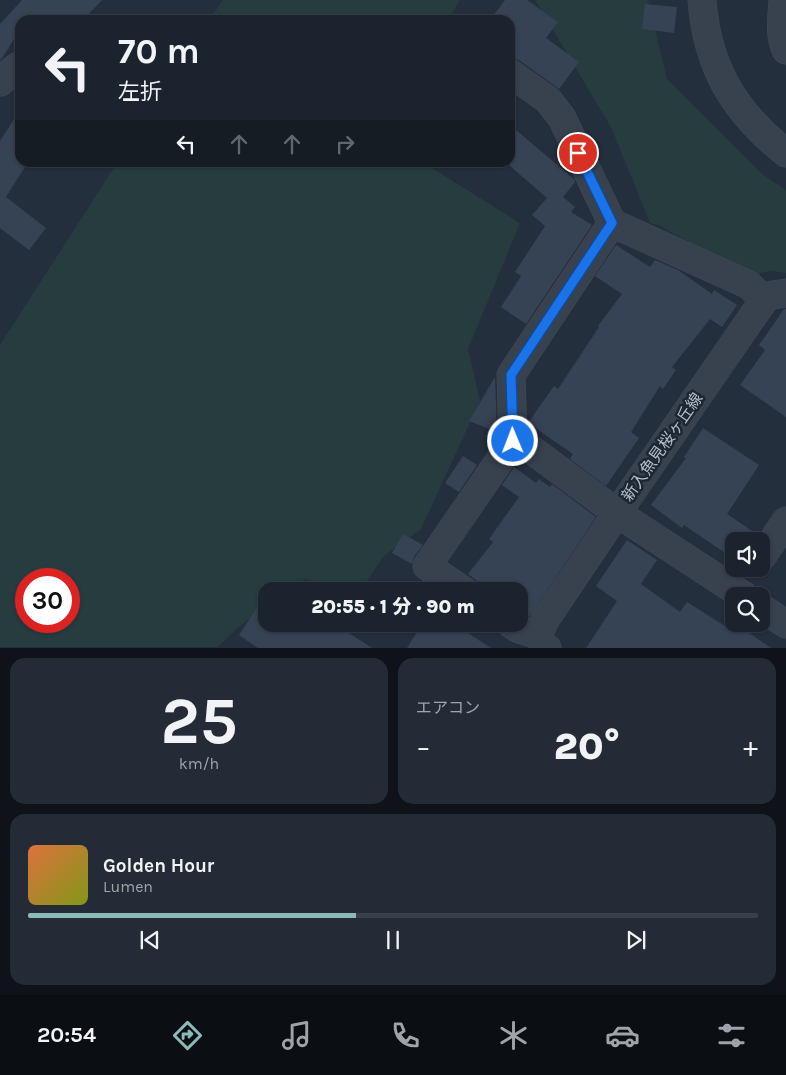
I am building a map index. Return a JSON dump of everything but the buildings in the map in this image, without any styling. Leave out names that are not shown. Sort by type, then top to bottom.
[{"type":"street","points":[[702,0],[704,23],[712,58],[727,89],[764,136],[786,153]]},
{"type":"street","points":[[783,0],[781,28],[786,50]]},
{"type":"street","points":[[0,82],[15,68]]},
{"type":"street","points":[[515,77],[548,100],[562,118],[612,223],[775,296]]},
{"type":"street","points":[[451,582],[427,566],[513,441],[511,375],[612,223]]},
{"type":"street","name":"新入魚見桜ヶ丘線","points":[[730,587],[616,513],[775,296]]},
{"type":"street","points":[[513,436],[616,513],[545,620],[542,641],[525,632]]},
{"type":"street","points":[[770,545],[786,521]]},
{"type":"street","points":[[770,614],[786,624]]},
{"type":"green space","points":[[223,0],[460,0],[451,15],[212,15]]},
{"type":"green space","points":[[535,0],[648,0],[667,79],[762,174],[786,190],[786,273],[772,271],[750,275],[658,225],[650,223],[611,127]]},
{"type":"green space","points":[[114,167],[430,167],[520,223],[468,349],[480,401],[421,529],[384,556],[366,582],[317,582],[305,579],[301,582],[258,582],[258,613],[236,629],[218,647],[0,647],[0,345]]},
{"type":"route","points":[[513,441],[511,375],[612,223],[578,153]]}]
